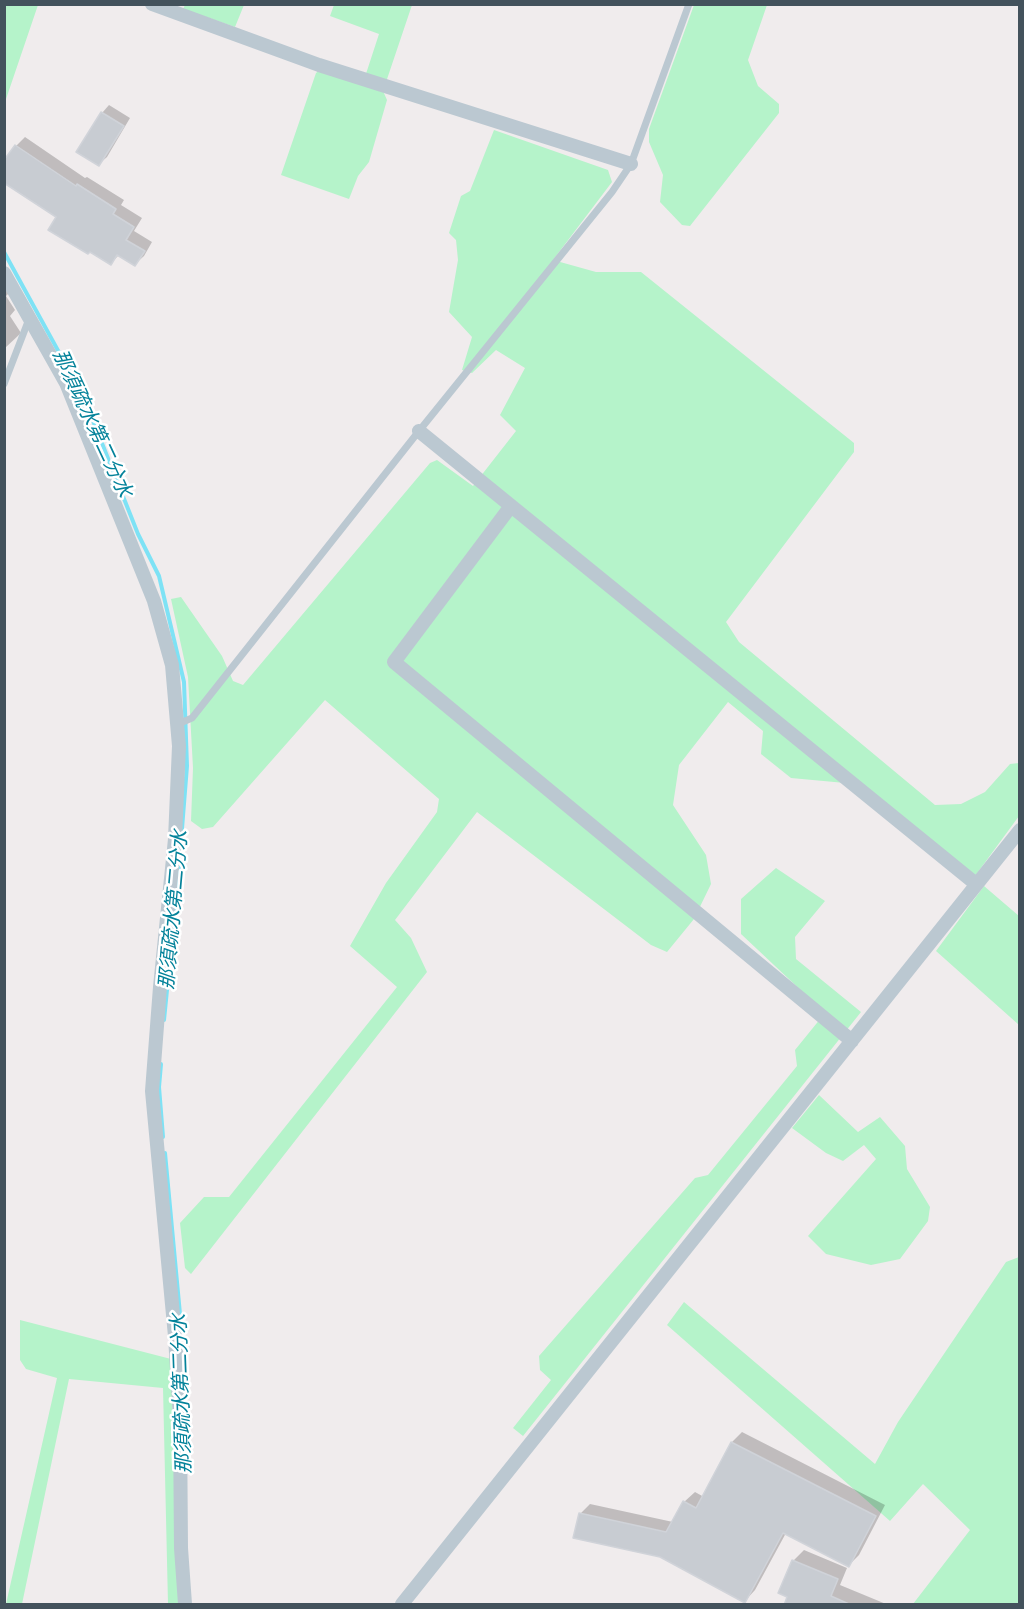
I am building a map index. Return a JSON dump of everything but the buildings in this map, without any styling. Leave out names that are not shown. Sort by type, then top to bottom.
[{"type":"street","points":[[152,4],[319,64],[631,164]]},
{"type":"street","points":[[4,273],[66,383],[154,601],[172,665],[178,724],[175,839],[152,1091],[175,1336],[180,1420],[181,1548],[185,1605]]},
{"type":"street","points":[[419,431],[976,884]]},
{"type":"street","points":[[511,506],[394,662],[852,1041]]},
{"type":"street","points":[[402,1605],[1020,830]]},
{"type":"lane","points":[[178,724],[192,718],[604,201],[631,164],[689,4]]},
{"type":"lane","points":[[4,384],[30,317]]},
{"type":"green space","points":[[4,5],[38,5],[5,102]]},
{"type":"green space","points":[[185,5],[244,5],[235,27],[183,9]]},
{"type":"green space","points":[[334,5],[412,5],[383,91],[387,100],[369,162],[358,176],[349,199],[281,175],[316,73],[320,70],[363,83],[379,34],[330,16]]},
{"type":"green space","points":[[694,5],[767,5],[748,60],[758,86],[779,104],[779,113],[690,226],[682,225],[660,202],[663,175],[649,142],[649,129]]},
{"type":"green space","points":[[494,130],[608,170],[612,182],[553,260],[596,272],[641,272],[854,443],[854,452],[726,622],[739,642],[935,805],[961,804],[985,792],[1010,764],[1019,763],[1019,816],[975,876],[845,783],[791,778],[761,754],[763,731],[728,702],[679,765],[673,805],[706,855],[711,884],[694,919],[667,952],[651,945],[477,812],[395,920],[411,938],[427,972],[191,1274],[185,1268],[180,1223],[204,1197],[229,1197],[397,987],[350,946],[386,883],[437,812],[439,799],[325,700],[213,827],[202,829],[191,821],[193,768],[188,677],[171,599],[181,597],[222,656],[233,681],[243,685],[430,463],[437,460],[473,486],[516,431],[500,415],[525,368],[496,350],[472,373],[462,370],[472,337],[449,312],[458,260],[456,240],[449,233],[461,196],[470,191]]},
{"type":"green space","points":[[776,868],[825,901],[795,937],[796,959],[861,1012],[523,1436],[513,1428],[551,1380],[540,1370],[539,1356],[695,1178],[708,1175],[797,1066],[795,1050],[825,1013],[741,934],[741,899]]},
{"type":"green space","points":[[984,886],[1019,916],[1019,1025],[936,951]]},
{"type":"green space","points":[[819,1095],[858,1132],[880,1117],[905,1146],[907,1169],[930,1207],[928,1221],[900,1259],[871,1265],[826,1254],[808,1236],[876,1159],[864,1145],[843,1161],[826,1153],[792,1128]]},
{"type":"green space","points":[[1019,1257],[1019,1604],[913,1604],[970,1530],[923,1484],[890,1521],[667,1325],[684,1302],[875,1464],[898,1422],[1006,1262]]},
{"type":"green space","points":[[20,1320],[171,1359],[177,1563],[181,1604],[168,1604],[163,1388],[69,1379],[22,1604],[6,1604],[57,1378],[26,1369],[20,1360]]},
{"type":"waterway","name":"那須疏水第二分水","points":[[4,252],[84,398],[138,534],[159,576],[184,682],[187,766],[181,841]]},
{"type":"waterway","name":"那須疏水第二分水","points":[[164,1020],[180,860]]},
{"type":"waterway","name":"那須疏水第二分水","points":[[161,1064],[159,1087],[163,1137]]},
{"type":"waterway","name":"那須疏水第二分水","points":[[165,1153],[181,1325]]}]
